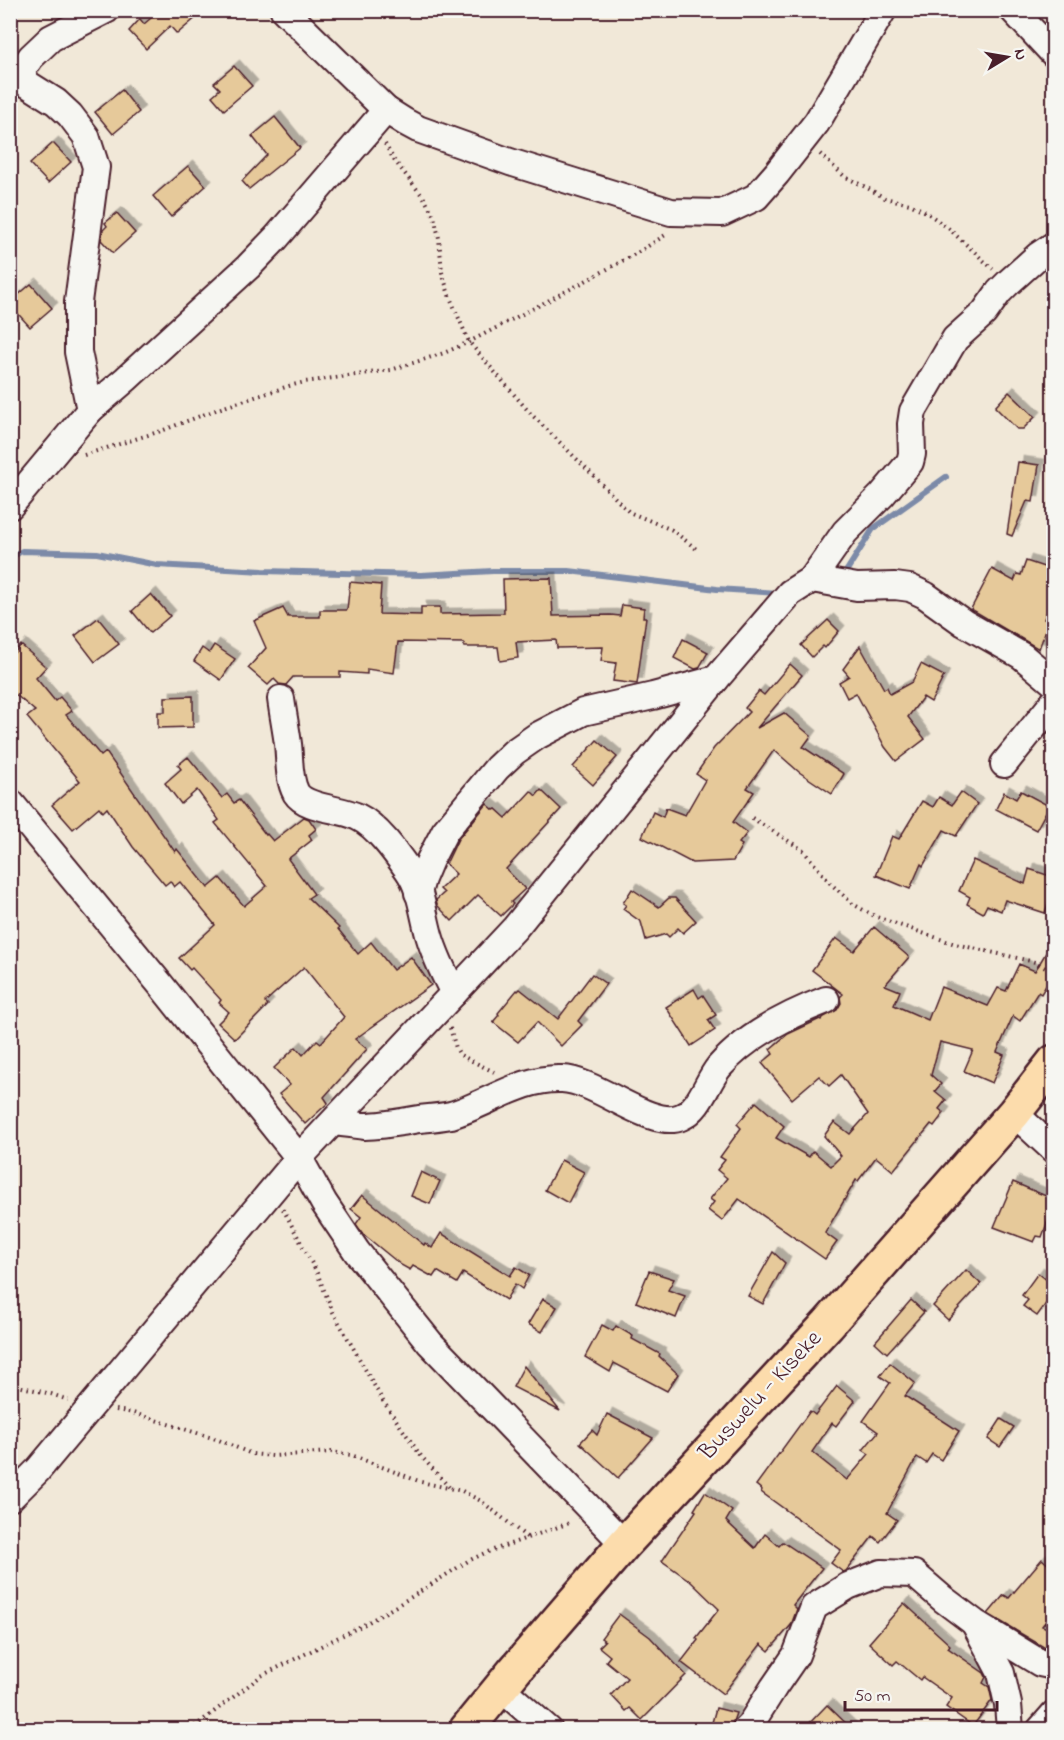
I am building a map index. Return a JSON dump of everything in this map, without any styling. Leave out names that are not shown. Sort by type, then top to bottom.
[{"type":"main road","name":"Buswelu - Kiseke","points":[[466,1730],[624,1544],[828,1324],[1014,1113],[1053,1062]]},
{"type":"street","points":[[90,410],[78,352],[78,302],[96,167],[86,136],[70,114],[56,102],[14,75],[51,38],[106,10]]},
{"type":"street","points":[[284,10],[386,110],[405,123],[510,162],[671,212],[701,213],[722,213],[756,197],[817,122],[883,10]]},
{"type":"street","points":[[1013,10],[1053,54]]},
{"type":"street","points":[[10,506],[90,410],[126,380],[248,267],[276,238],[386,110]]},
{"type":"street","points":[[10,1498],[38,1470],[300,1158],[515,928],[716,679],[790,593],[812,579],[845,532],[882,495],[910,462],[913,411],[956,339],[984,313],[1009,282],[1053,245]]},
{"type":"street","points":[[812,579],[857,587],[895,585],[910,588],[925,595],[964,623],[1022,656],[1053,683],[1004,764]]},
{"type":"street","points":[[418,893],[430,860],[445,831],[497,768],[514,752],[537,736],[583,712],[716,679]]},
{"type":"street","points":[[281,699],[290,776],[296,792],[302,800],[313,805],[344,811],[370,824],[410,873],[439,965],[447,1001]]},
{"type":"street","points":[[11,806],[160,984],[300,1158],[324,1203],[357,1252],[430,1343],[624,1544]]},
{"type":"street","points":[[334,1122],[366,1126],[450,1115],[523,1085],[548,1079],[566,1078],[588,1084],[653,1116],[667,1119],[679,1118],[693,1107],[720,1067],[754,1037],[796,1011],[826,1000]]},
{"type":"street","points":[[1014,1113],[1053,1150]]},
{"type":"street","points":[[745,1730],[796,1655],[814,1607],[848,1586],[881,1573],[914,1574],[975,1623],[1040,1663],[1053,1666]]},
{"type":"street","points":[[975,1623],[1001,1673],[1008,1704],[1010,1730]]},
{"type":"street","points":[[501,1688],[549,1730]]},
{"type":"street","points":[[1040,1730],[1053,1714]]},
{"type":"path","points":[[369,129],[382,140],[432,211],[437,227],[442,272],[469,342],[530,413],[597,478],[622,506],[629,512],[672,530],[699,550]]},
{"type":"path","points":[[804,139],[844,176],[885,198],[910,204],[926,212],[948,228],[1009,282]]},
{"type":"path","points":[[76,458],[289,386],[391,370],[444,353],[637,253],[701,213]]},
{"type":"path","points":[[752,818],[803,850],[830,883],[853,904],[876,917],[955,944],[1035,962],[1053,973]]},
{"type":"path","points":[[447,1001],[448,1023],[460,1055],[523,1085]]},
{"type":"path","points":[[273,1190],[317,1273],[333,1312],[383,1401],[417,1452],[450,1487]]},
{"type":"path","points":[[10,1384],[91,1406],[154,1419],[216,1438],[252,1454],[273,1456],[343,1452],[422,1482],[462,1491],[481,1501],[528,1538]]},
{"type":"path","points":[[190,1730],[261,1676],[367,1623],[468,1561],[595,1514]]},
{"type":"building","points":[[158,10],[205,10],[177,34],[170,26],[146,49],[129,31],[140,19],[144,24]]},
{"type":"building","points":[[234,66],[252,86],[224,110],[212,96],[220,89],[214,83]]},
{"type":"building","points":[[122,90],[139,112],[113,134],[95,112]]},
{"type":"building","points":[[275,117],[300,148],[249,189],[242,181],[267,155],[252,136]]},
{"type":"building","points":[[53,143],[71,162],[48,183],[30,164]]},
{"type":"building","points":[[188,166],[206,186],[171,217],[153,196]]},
{"type":"building","points":[[117,213],[135,233],[113,253],[101,240],[103,230],[107,226],[105,223]]},
{"type":"building","points":[[31,284],[52,308],[30,327],[10,305],[10,302]]},
{"type":"building","points":[[1009,392],[1035,417],[1023,429],[1017,429],[995,407]]},
{"type":"building","points":[[1018,462],[1039,465],[1033,502],[1027,501],[1012,536],[1007,534]]},
{"type":"building","points":[[1026,561],[1053,570],[1053,595],[1044,619],[1049,621],[1039,649],[971,609],[992,569],[1014,581],[1017,574],[1021,575]]},
{"type":"building","points":[[551,578],[553,616],[620,616],[622,605],[644,608],[643,617],[646,617],[637,684],[613,681],[616,663],[601,661],[603,647],[557,648],[556,640],[516,642],[518,658],[500,661],[498,647],[464,647],[464,643],[398,642],[394,673],[367,669],[367,674],[340,672],[340,677],[293,677],[286,685],[279,684],[274,679],[268,685],[248,668],[266,648],[254,621],[283,608],[288,617],[320,617],[320,610],[347,610],[350,582],[381,585],[379,614],[421,615],[421,607],[440,607],[440,614],[504,613],[503,579]]},
{"type":"building","points":[[151,594],[170,616],[150,633],[132,611]]},
{"type":"building","points":[[98,618],[119,644],[95,662],[75,636]]},
{"type":"building","points":[[828,620],[839,631],[825,648],[823,646],[812,657],[801,645]]},
{"type":"building","points":[[683,639],[708,652],[699,668],[695,669],[674,658]]},
{"type":"building","points":[[21,645],[46,667],[36,678],[55,701],[60,697],[72,711],[66,715],[101,756],[106,752],[175,852],[177,849],[208,888],[220,878],[244,906],[267,886],[215,823],[219,820],[197,790],[181,804],[165,783],[181,769],[178,765],[188,757],[222,798],[227,794],[234,803],[239,800],[273,841],[304,817],[309,819],[316,829],[309,835],[312,840],[288,859],[314,894],[308,898],[339,928],[358,954],[371,942],[393,970],[411,957],[431,985],[355,1039],[367,1049],[324,1097],[328,1103],[305,1124],[279,1094],[290,1085],[274,1068],[296,1047],[303,1055],[317,1040],[321,1043],[344,1017],[304,967],[265,1002],[268,1005],[235,1039],[218,1023],[229,1012],[219,1003],[221,1000],[192,968],[190,970],[179,958],[215,925],[180,882],[174,887],[170,881],[165,885],[133,847],[107,808],[103,812],[99,807],[73,829],[52,805],[80,781],[27,717],[35,711],[10,690],[10,657]]},
{"type":"building","points":[[214,645],[235,659],[221,680],[194,661],[202,648],[209,653]]},
{"type":"building","points":[[860,646],[884,689],[887,687],[890,694],[912,682],[921,664],[944,676],[931,702],[923,697],[908,717],[925,739],[896,761],[885,747],[856,693],[847,698],[839,682],[849,676],[843,669]]},
{"type":"building","points":[[790,664],[802,675],[757,728],[784,713],[811,736],[803,747],[844,774],[832,794],[799,772],[774,750],[747,788],[754,792],[733,822],[747,833],[739,843],[742,845],[733,861],[692,863],[642,837],[653,812],[663,817],[666,808],[685,815],[705,780],[696,774],[714,748],[749,712],[745,708],[759,691],[764,695]]},
{"type":"building","points":[[193,696],[193,727],[158,728],[158,712],[165,712],[165,697]]},
{"type":"building","points":[[597,740],[617,757],[593,785],[573,767]]},
{"type":"building","points":[[541,790],[561,809],[506,869],[525,889],[511,902],[513,904],[501,916],[478,895],[452,921],[437,905],[436,900],[444,893],[440,889],[456,874],[446,864],[458,839],[487,804],[506,818],[531,791],[536,796]]},
{"type":"building","points":[[1021,791],[1049,806],[1036,830],[996,809],[1004,792],[1016,799]]},
{"type":"building","points":[[961,792],[977,804],[956,836],[944,830],[923,866],[921,864],[910,889],[876,875],[892,836],[899,839],[922,801],[933,807],[939,797],[952,805]]},
{"type":"building","points":[[973,860],[1025,884],[1029,869],[1053,877],[1053,887],[1045,913],[1005,900],[1001,911],[987,905],[983,913],[967,904],[970,897],[959,891]]},
{"type":"building","points":[[632,889],[659,907],[669,898],[675,898],[696,921],[683,933],[678,928],[669,937],[666,934],[646,940],[641,922],[623,909],[626,905],[623,903]]},
{"type":"building","points":[[874,927],[909,957],[885,985],[900,991],[894,1005],[928,1020],[941,987],[988,1006],[998,988],[1006,991],[1019,964],[1035,971],[1053,941],[1053,974],[1041,994],[1038,992],[1020,1021],[1013,1016],[997,1052],[1004,1055],[992,1083],[964,1071],[973,1050],[940,1042],[931,1075],[941,1084],[935,1091],[946,1100],[939,1109],[944,1113],[934,1126],[931,1124],[893,1171],[876,1157],[858,1181],[856,1180],[825,1233],[837,1242],[825,1259],[739,1199],[722,1221],[708,1210],[714,1202],[710,1199],[727,1178],[717,1170],[725,1160],[720,1157],[741,1128],[737,1124],[756,1102],[784,1126],[776,1138],[809,1157],[813,1151],[831,1166],[841,1156],[824,1136],[834,1122],[850,1134],[868,1114],[841,1075],[829,1086],[819,1076],[792,1099],[762,1063],[773,1054],[770,1049],[788,1034],[821,1020],[837,1010],[843,994],[812,970],[836,938],[854,951]]},
{"type":"building","points":[[592,974],[606,984],[578,1021],[582,1025],[561,1046],[537,1022],[518,1042],[493,1022],[499,1015],[498,1013],[520,989],[558,1019]]},
{"type":"building","points":[[694,989],[699,998],[703,995],[716,1015],[708,1020],[715,1030],[691,1046],[666,1007]]},
{"type":"building","points":[[561,1160],[584,1172],[568,1203],[545,1190]]},
{"type":"building","points":[[421,1172],[440,1181],[430,1204],[411,1196]]},
{"type":"building","points":[[1013,1182],[1053,1199],[1053,1207],[1042,1237],[1037,1236],[1034,1242],[994,1227]]},
{"type":"building","points":[[362,1195],[424,1245],[425,1243],[432,1248],[441,1233],[510,1276],[516,1267],[529,1275],[522,1289],[515,1284],[506,1300],[463,1273],[457,1283],[437,1271],[433,1277],[413,1266],[410,1270],[401,1265],[363,1234],[356,1224],[361,1217],[351,1209]]},
{"type":"building","points":[[773,1252],[785,1263],[763,1304],[748,1296]]},
{"type":"building","points":[[966,1270],[981,1284],[948,1320],[933,1306]]},
{"type":"building","points":[[649,1271],[674,1279],[668,1290],[685,1296],[676,1318],[636,1302]]},
{"type":"building","points":[[1038,1273],[1053,1285],[1053,1294],[1037,1316],[1023,1306],[1028,1300],[1022,1295]]},
{"type":"building","points":[[543,1299],[557,1307],[542,1332],[528,1324]]},
{"type":"building","points":[[911,1300],[924,1312],[887,1353],[875,1342]]},
{"type":"building","points":[[602,1325],[613,1331],[616,1326],[633,1336],[632,1339],[660,1354],[659,1356],[678,1374],[667,1391],[614,1363],[610,1372],[585,1357]]},
{"type":"building","points":[[890,1363],[915,1383],[905,1396],[959,1431],[941,1460],[932,1454],[926,1463],[917,1457],[887,1513],[897,1520],[880,1542],[873,1536],[843,1572],[831,1563],[841,1550],[761,1492],[762,1490],[756,1485],[810,1411],[815,1415],[837,1386],[855,1401],[836,1426],[832,1423],[812,1452],[847,1480],[869,1454],[863,1450],[878,1432],[863,1421],[890,1383],[880,1376]]},
{"type":"building","points":[[524,1366],[535,1380],[560,1411],[513,1387]]},
{"type":"building","points":[[607,1414],[653,1438],[618,1478],[580,1443],[592,1430],[597,1435]]},
{"type":"building","points":[[1001,1419],[1014,1427],[1000,1447],[988,1439]]},
{"type":"building","points":[[705,1492],[732,1511],[726,1521],[755,1548],[765,1534],[779,1546],[783,1542],[822,1568],[793,1605],[797,1609],[791,1625],[769,1651],[761,1644],[723,1694],[681,1662],[719,1609],[689,1580],[662,1561],[696,1511],[694,1510]]},
{"type":"building","points":[[1042,1559],[1053,1569],[1053,1612],[1042,1626],[1053,1630],[1047,1649],[988,1614],[1004,1595],[1009,1598]]},
{"type":"building","points":[[904,1603],[950,1645],[948,1648],[984,1673],[986,1677],[983,1683],[989,1687],[992,1700],[973,1726],[946,1707],[952,1698],[922,1677],[920,1680],[897,1661],[893,1665],[869,1643]]},
{"type":"building","points":[[619,1614],[650,1637],[686,1675],[642,1720],[630,1708],[626,1711],[611,1695],[627,1678],[606,1661],[610,1656],[599,1647],[605,1641],[601,1638]]},
{"type":"building","points":[[827,1705],[853,1730],[803,1730]]},
{"type":"building","points":[[716,1708],[736,1713],[730,1730],[710,1730]]},
{"type":"waterway","points":[[842,578],[873,529],[946,477]]},
{"type":"waterway","points":[[10,558],[22,551],[97,553],[157,565],[263,571],[421,575],[493,571],[569,571],[717,589],[779,593]]}]
